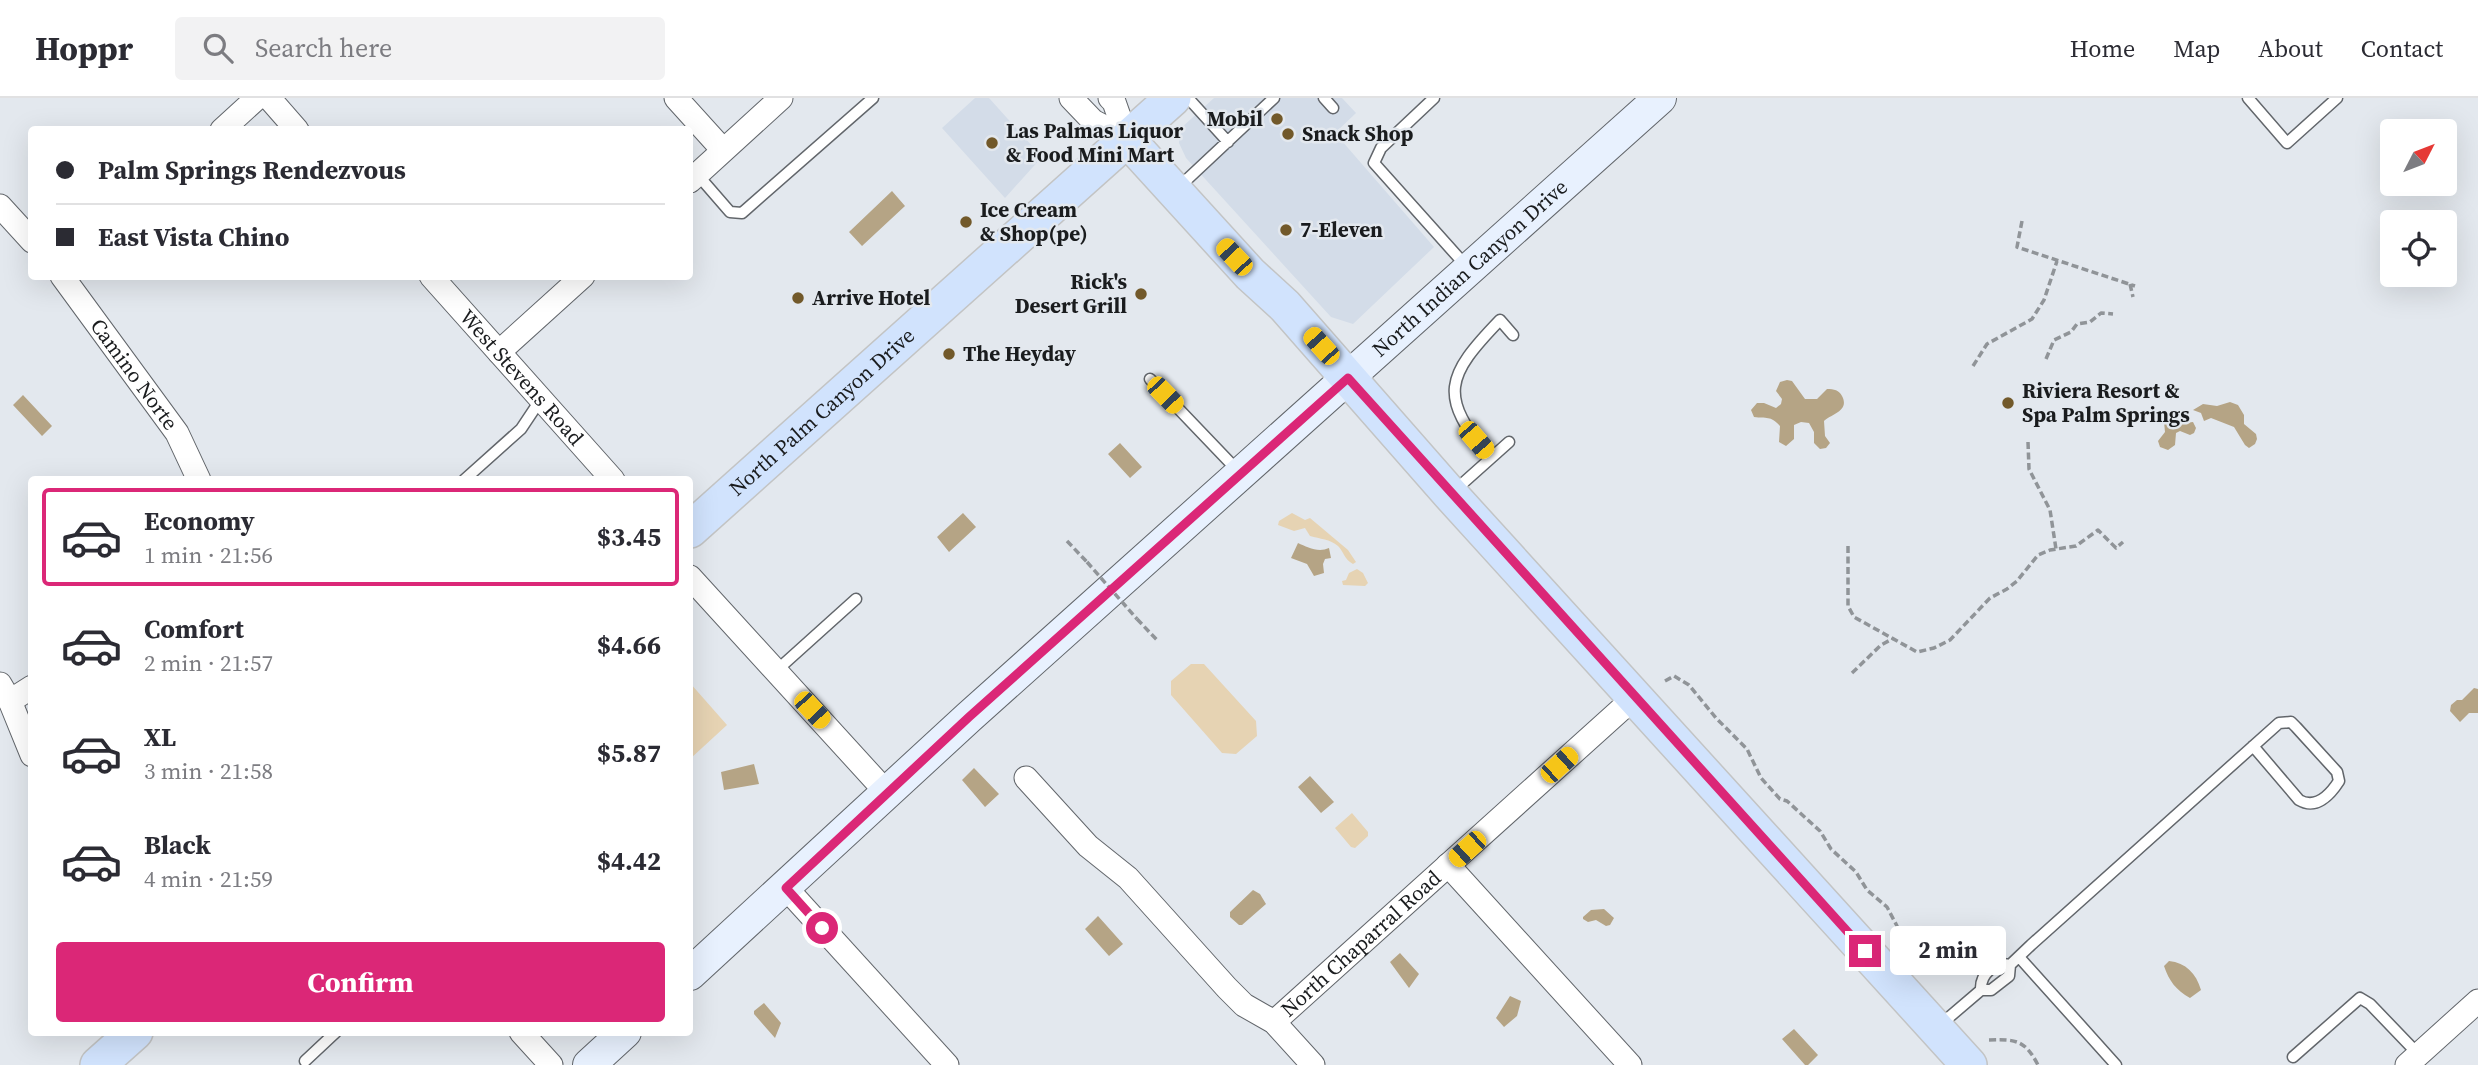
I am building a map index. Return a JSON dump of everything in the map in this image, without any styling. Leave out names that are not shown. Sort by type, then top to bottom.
[{"type":"main road","name":"North Palm Canyon Drive","points":[[693,527],[1173,98]]},
{"type":"main road","name":"North Indian Canyon Drive","points":[[693,971],[969,717],[1660,98]]},
{"type":"main road","points":[[1127,139],[1250,274],[1285,306],[1450,494],[1651,688],[1936,1029],[1979,1052]]},
{"type":"main road","points":[[98,1065],[131,1036]]},
{"type":"street","points":[[226,126],[257,98]]},
{"type":"street","points":[[676,98],[723,150]]},
{"type":"street","points":[[693,177],[782,98]]},
{"type":"street","points":[[1071,98],[1093,121],[1127,139]]},
{"type":"street","points":[[1110,98],[1114,102],[1127,139]]},
{"type":"street","points":[[283,103],[295,126]]},
{"type":"street","points":[[0,206],[28,237]]},
{"type":"street","name":"Camino Norte","points":[[65,280],[177,433],[197,476]]},
{"type":"street","name":"West Stevens Road","points":[[434,280],[609,476]]},
{"type":"street","points":[[499,352],[579,280]]},
{"type":"street","points":[[693,580],[888,794]]},
{"type":"street","points":[[28,688],[5,693],[28,746]]},
{"type":"street","name":"North Chaparral Road","points":[[1275,1022],[1448,865],[1651,688]]},
{"type":"street","points":[[1026,778],[1088,846],[1128,878],[1236,997],[1252,1010],[1275,1022],[1313,1065]]},
{"type":"street","points":[[1448,865],[1630,1065]]},
{"type":"street","points":[[786,888],[947,1065]]},
{"type":"street","points":[[2413,1062],[2478,1001]]},
{"type":"street","points":[[525,1036],[551,1065]]},
{"type":"lane","points":[[693,177],[730,212],[742,213],[873,98]]},
{"type":"lane","points":[[1188,98],[1228,142]]},
{"type":"lane","points":[[1174,191],[1274,98]]},
{"type":"lane","points":[[1324,98],[1333,108]]},
{"type":"lane","points":[[1434,98],[1381,148],[1374,163],[1469,269]]},
{"type":"lane","points":[[2248,98],[2287,143],[2337,98]]},
{"type":"lane","points":[[1491,457],[1462,420],[1457,408],[1457,373],[1468,354],[1500,320],[1513,335]]},
{"type":"lane","points":[[1150,379],[1241,474]]},
{"type":"lane","points":[[468,476],[521,429],[541,399]]},
{"type":"lane","points":[[1450,494],[1509,442]]},
{"type":"lane","points":[[776,671],[856,599]]},
{"type":"lane","points":[[1981,990],[1995,989],[2009,976],[2015,961],[2278,723],[2291,722],[2337,772],[2339,781],[2319,802],[2305,804],[2253,746]]},
{"type":"lane","points":[[1936,1029],[1981,990],[1983,976],[1996,965],[2015,961]]},
{"type":"lane","points":[[2015,961],[2116,1065]]},
{"type":"lane","points":[[2293,1057],[2360,998],[2370,1004],[2413,1062]]},
{"type":"lane","points":[[305,1060],[332,1036]]},
{"type":"path","points":[[2022,220],[2017,247],[2132,285],[2133,297]]},
{"type":"path","points":[[1973,366],[1987,344],[2032,319],[2044,300],[2057,261]]},
{"type":"path","points":[[2046,359],[2054,340],[2071,332],[2077,324],[2090,321],[2101,313],[2113,314]]},
{"type":"path","points":[[2028,442],[2029,469],[2050,510],[2056,549]]},
{"type":"path","points":[[1848,546],[1848,606],[1854,617],[1917,652],[1950,640],[1990,598],[2017,580],[2038,555],[2076,546],[2098,530],[2116,548],[2123,542]]},
{"type":"path","points":[[1067,541],[1157,640]]},
{"type":"path","points":[[1852,673],[1881,645],[1892,639]]},
{"type":"path","points":[[1651,688],[1674,676],[1689,685],[1716,718],[1747,749],[1761,778],[1780,799],[1820,831],[1831,849],[1856,872],[1867,890],[1887,907],[1897,926],[1897,937]]},
{"type":"path","points":[[1979,1052],[2009,1039],[2027,1047],[2038,1065]]},
{"type":"shaded area","name":"Las Palmas Liquor & Food Mini Mart","points":[[975,98],[989,98],[1042,157],[1005,198],[942,128]]},
{"type":"shaded area","points":[[1214,98],[1342,98],[1356,113],[1335,133],[1434,247],[1353,324],[1331,317],[1186,158],[1179,143],[1180,129]]},
{"type":"shaded area","points":[[892,191],[905,206],[862,246],[849,232]]},
{"type":"shaded area","points":[[1792,381],[1805,399],[1817,399],[1827,389],[1836,390],[1842,396],[1842,409],[1824,421],[1825,436],[1830,443],[1826,448],[1820,449],[1814,443],[1814,432],[1809,423],[1794,425],[1794,439],[1786,446],[1779,442],[1780,426],[1774,420],[1754,417],[1751,410],[1757,403],[1776,408],[1781,404],[1782,399],[1776,391],[1780,382]]},
{"type":"shaded area","points":[[23,395],[52,426],[42,436],[13,405]]},
{"type":"shaded area","points":[[2230,402],[2238,405],[2244,415],[2244,424],[2256,434],[2255,444],[2249,448],[2234,427],[2211,418],[2204,421],[2201,413],[2193,410],[2203,404],[2217,406]]},
{"type":"shaded area","points":[[2169,416],[2184,423],[2193,422],[2196,428],[2190,435],[2180,431],[2176,433],[2175,445],[2168,450],[2160,447],[2158,441],[2165,432],[2164,422]]},
{"type":"shaded area","points":[[1120,443],[1142,467],[1130,478],[1108,454]]},
{"type":"shaded area","points":[[963,513],[976,527],[949,552],[937,537]]},
{"type":"shaded area","points":[[1292,513],[1305,520],[1310,518],[1348,550],[1356,562],[1350,562],[1335,544],[1310,536],[1305,528],[1294,531],[1278,525],[1279,521]]},
{"type":"shaded area","points":[[1298,543],[1317,550],[1329,548],[1331,558],[1325,559],[1324,573],[1314,576],[1307,564],[1291,558]]},
{"type":"shaded area","points":[[1357,569],[1363,573],[1368,583],[1365,586],[1343,585],[1342,581],[1346,580],[1349,573]]},
{"type":"shaded area","points":[[1191,664],[1204,664],[1256,721],[1257,736],[1236,754],[1222,753],[1171,695],[1171,681]]},
{"type":"shaded area","points":[[693,686],[727,725],[693,756]]},
{"type":"shaded area","points":[[2474,688],[2478,689],[2478,713],[2469,713],[2460,722],[2450,711],[2451,705],[2462,700]]},
{"type":"shaded area","points":[[754,764],[759,784],[724,790],[721,772]]},
{"type":"shaded area","points":[[974,768],[999,794],[985,807],[962,780]]},
{"type":"shaded area","points":[[1310,776],[1334,802],[1321,813],[1298,787]]},
{"type":"shaded area","points":[[1352,813],[1368,832],[1368,836],[1355,848],[1351,847],[1335,828]]},
{"type":"shaded area","points":[[1253,890],[1260,894],[1266,904],[1239,925],[1230,917],[1230,912]]},
{"type":"shaded area","points":[[1604,909],[1614,918],[1610,925],[1583,919],[1591,910]]},
{"type":"shaded area","points":[[1098,916],[1123,944],[1109,956],[1085,929]]},
{"type":"shaded area","points":[[1400,953],[1419,974],[1409,988],[1390,962]]},
{"type":"shaded area","points":[[2169,961],[2190,970],[2201,990],[2190,998],[2177,988],[2164,966]]},
{"type":"shaded area","points":[[1510,996],[1521,1001],[1517,1016],[1504,1027],[1496,1018]]},
{"type":"shaded area","points":[[764,1003],[781,1023],[775,1038],[754,1014]]},
{"type":"shaded area","points":[[1794,1029],[1818,1055],[1808,1065],[1805,1065],[1782,1039]]},
{"type":"place","name":"Mobil","points":[[1277,119]]},
{"type":"place","name":"Snack Shop","points":[[1288,134]]},
{"type":"place","name":"Las Palmas Liquor & Food Mini Mart","points":[[992,143]]},
{"type":"place","name":"Ice Cream & Shop(pe)","points":[[966,222]]},
{"type":"place","name":"7-Eleven","points":[[1286,230]]},
{"type":"place","name":"Rick's Desert Grill","points":[[1141,294]]},
{"type":"place","name":"Arrive Hotel","points":[[798,298]]},
{"type":"place","name":"The Heyday","points":[[949,354]]},
{"type":"place","name":"Riviera Resort & Spa Palm Springs","points":[[2008,403]]},
{"type":"route","points":[[822,928],[786,888],[969,717],[1348,378],[1865,951]]}]
